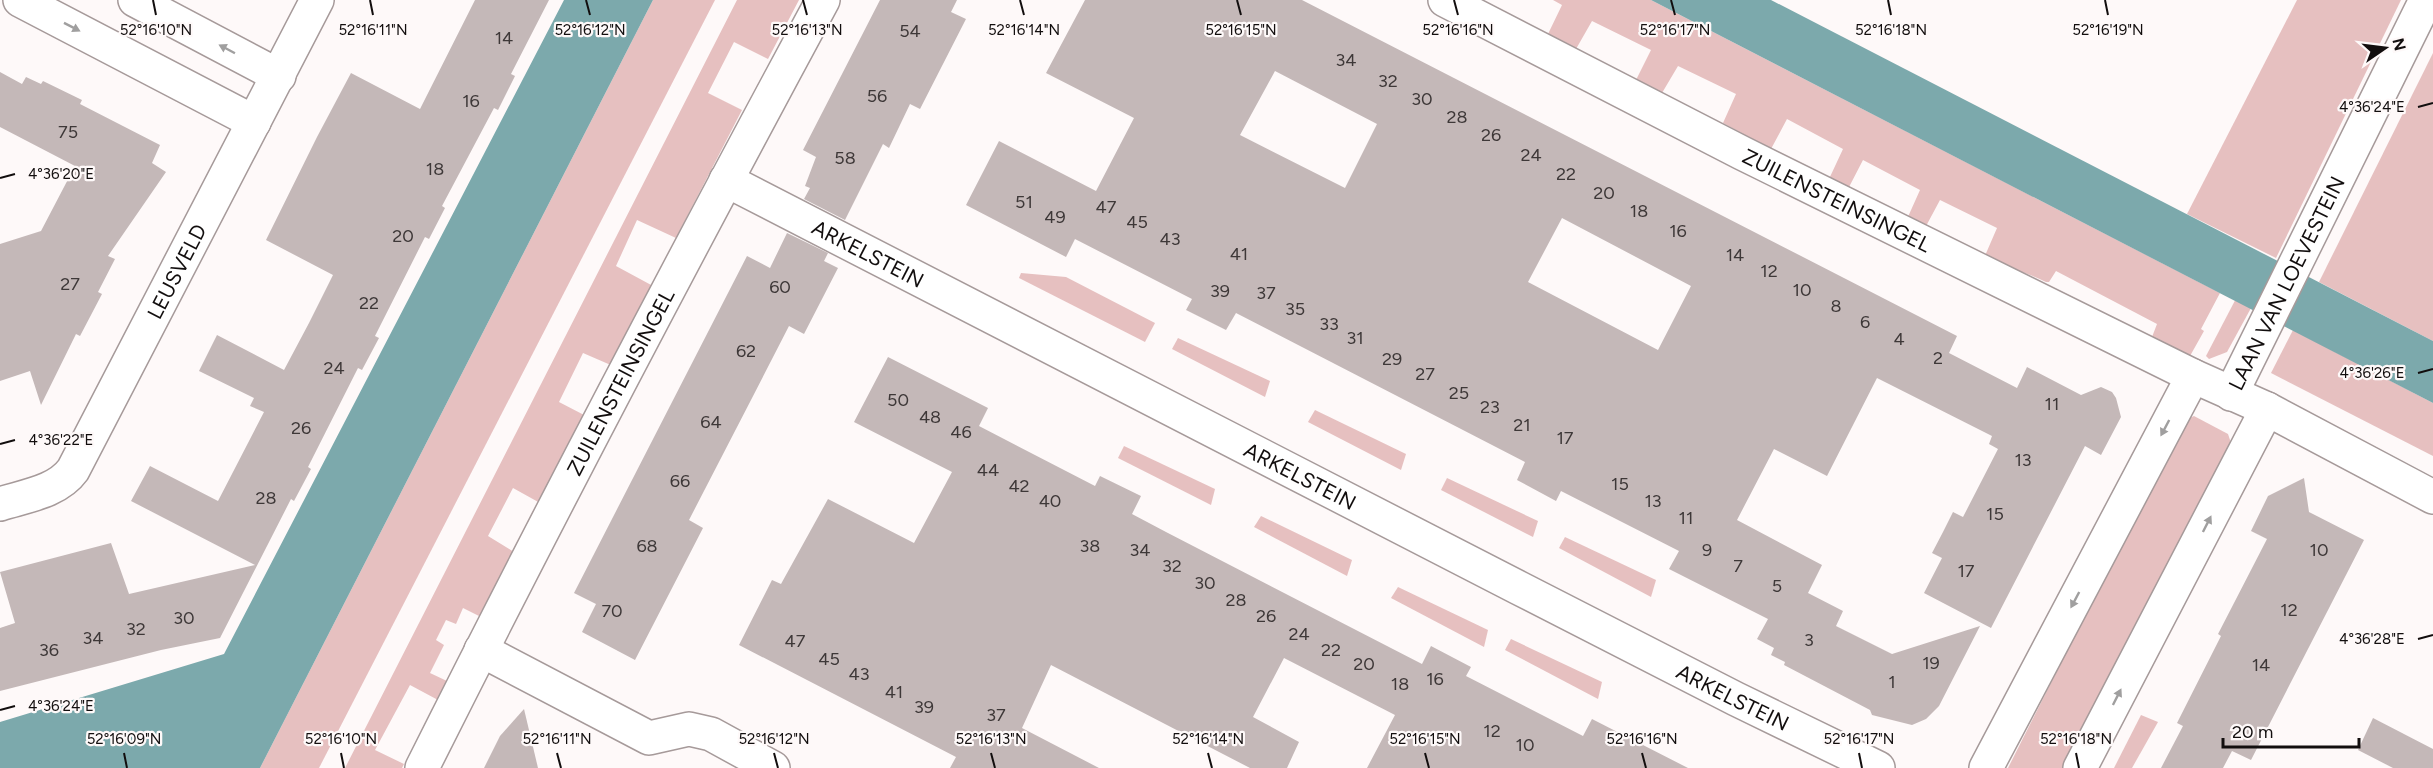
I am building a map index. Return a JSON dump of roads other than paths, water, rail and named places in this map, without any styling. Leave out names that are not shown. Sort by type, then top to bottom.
[{"type":"street","points":[[20,0],[254,122]]},
{"type":"street","points":[[135,0],[279,76]]},
{"type":"street","name":"LEUSVELD","points":[[0,504],[51,488],[61,483],[74,470],[317,0]]},
{"type":"street","name":"ZUILENSTEINSINGEL","points":[[422,768],[726,180],[823,0]]},
{"type":"street","name":"ZUILENSTEINSINGEL","points":[[1445,0],[1742,153],[2231,394]]},
{"type":"street","name":"LAAN VAN LOEVESTEIN","points":[[2080,768],[2266,409],[2231,394],[2426,0]]},
{"type":"street","name":"ARKELSTEIN","points":[[726,180],[1467,562],[1736,699],[1878,768]]},
{"type":"street","points":[[1986,768],[2193,376]]},
{"type":"street","points":[[2266,409],[2433,497]]},
{"type":"street","points":[[481,650],[649,738],[689,729],[711,734],[773,768]]},
{"type":"water","points":[[564,0],[653,0],[260,768],[0,768],[0,722],[224,654]]},
{"type":"water","points":[[1651,0],[1771,0],[2433,341],[2433,403]]}]
